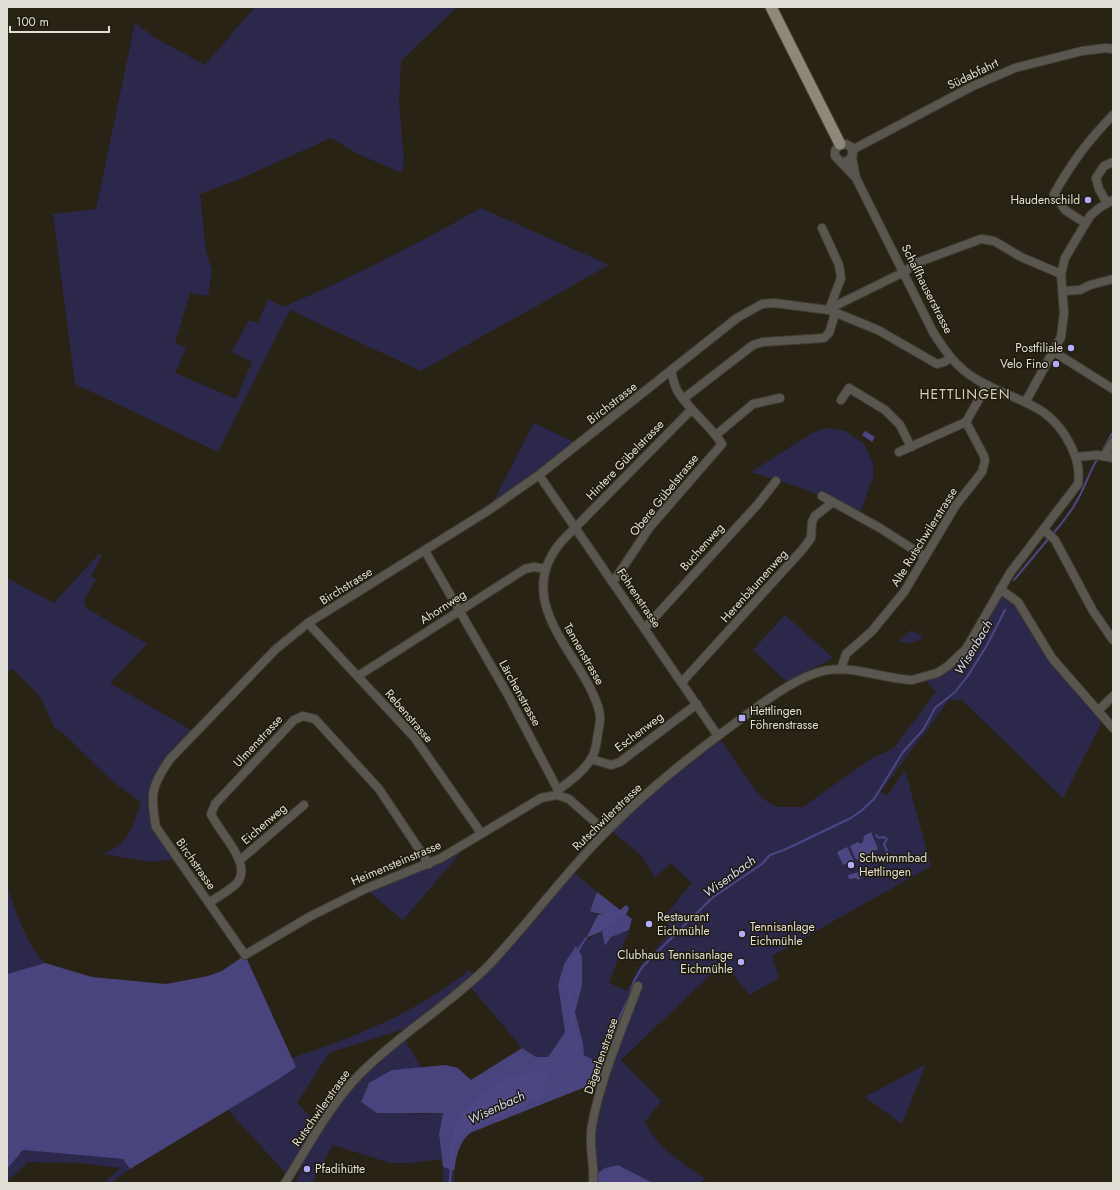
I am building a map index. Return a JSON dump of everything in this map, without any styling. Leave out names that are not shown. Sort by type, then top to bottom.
[{"type":"main road","points":[[771,7],[840,144]]},
{"type":"street","name":"Südabfahrt","points":[[852,154],[973,86],[1015,68],[1082,51],[1106,48],[1113,50]]},
{"type":"street","points":[[1086,223],[1066,210],[1054,194],[1069,167],[1086,143],[1113,115]]},
{"type":"street","points":[[840,144],[849,145],[852,154],[848,161],[841,162],[836,159],[834,154],[836,148],[840,144]]},
{"type":"street","name":"Schaffhauserstrasse","points":[[852,154],[856,178]]},
{"type":"street","name":"Schaffhauserstrasse","points":[[841,162],[856,178],[933,332],[951,358],[961,369],[986,385],[1026,401],[1044,412],[1057,423],[1076,457],[1080,471],[1078,484],[1048,534],[1010,572],[1000,589]]},
{"type":"street","points":[[1026,401],[1054,352],[1062,332],[1064,313],[1061,274],[1065,258],[1086,223],[1099,208],[1110,201],[1099,189],[1096,178],[1104,166],[1113,162]]},
{"type":"street","points":[[683,399],[753,345],[763,342],[824,338],[829,333],[832,312],[841,278],[839,265],[822,228]]},
{"type":"street","points":[[832,312],[835,306],[904,272],[916,263],[981,239],[994,240],[1021,257],[1061,274]]},
{"type":"street","points":[[1063,290],[1080,290],[1090,285],[1113,279]]},
{"type":"street","name":"Birchstrasse","points":[[245,955],[156,827],[151,803],[157,778],[170,759],[265,660],[308,623],[489,510],[539,475],[737,318],[762,304],[774,303],[832,312],[878,330],[937,364],[951,358]]},
{"type":"street","points":[[1054,352],[1113,389]]},
{"type":"street","points":[[672,371],[677,391],[691,410],[716,435],[753,404],[780,398]]},
{"type":"street","points":[[899,452],[966,422],[986,385]]},
{"type":"street","points":[[841,400],[849,388],[885,410],[900,425],[912,447]]},
{"type":"street","name":"Hintere Gübelstrasse","points":[[576,527],[691,410]]},
{"type":"street","name":"Alte Rutschwilerstrasse","points":[[841,669],[846,654],[872,631],[890,612],[956,505],[984,466],[984,456],[966,422]]},
{"type":"street","name":"Obere Gübelstrasse","points":[[613,582],[650,527],[722,444],[716,435]]},
{"type":"street","points":[[1101,456],[1113,442]]},
{"type":"street","points":[[1076,457],[1101,456],[1113,458]]},
{"type":"street","name":"Föhrenstrasse","points":[[539,475],[718,736]]},
{"type":"street","name":"Buchenweg","points":[[645,628],[758,504],[776,481]]},
{"type":"street","points":[[822,496],[848,510],[925,557]]},
{"type":"street","name":"Herenbäumenweg","points":[[682,682],[802,550],[811,538],[812,522],[815,516],[833,502]]},
{"type":"street","name":"Tannenstrasse","points":[[558,792],[576,777],[591,759],[597,742],[600,717],[594,696],[551,621],[545,607],[543,596],[545,569],[555,549],[576,527]]},
{"type":"street","points":[[1048,534],[1093,611],[1113,640]]},
{"type":"street","name":"Lärchenstrasse","points":[[425,551],[508,695],[558,792]]},
{"type":"street","name":"Ahornweg","points":[[358,676],[525,569],[534,567],[545,569]]},
{"type":"street","points":[[1000,589],[1018,602],[1052,658],[1113,728]]},
{"type":"street","name":"Rutschwilerstrasse","points":[[287,1180],[332,1110],[357,1077],[378,1057],[488,966],[606,832],[718,736],[764,703],[805,677],[818,672],[841,669],[901,679],[924,678],[937,673],[948,666],[966,648],[1000,589]]},
{"type":"street","name":"Rebenstrasse","points":[[308,623],[414,737],[481,833]]},
{"type":"street","points":[[1098,710],[1113,696]]},
{"type":"street","name":"Eschenweg","points":[[591,759],[611,765],[620,762],[697,704]]},
{"type":"street","name":"Ulmenstrasse","points":[[240,860],[215,823],[211,814],[215,804],[294,720],[303,716],[315,719],[373,783],[429,864]]},
{"type":"street","points":[[558,792],[569,799],[606,832]]},
{"type":"street","name":"Heimensteinstrasse","points":[[245,955],[309,917],[351,896],[389,878],[429,864],[441,858],[541,798],[558,792]]},
{"type":"street","name":"Eichenweg","points":[[240,860],[304,805]]},
{"type":"street","points":[[209,903],[236,884],[243,871],[240,860]]},
{"type":"street","name":"Dägerlenstrasse","points":[[593,1183],[590,1146],[592,1126],[603,1080],[638,986]]},
{"type":"shaded area","points":[[255,7],[456,8],[401,61],[399,103],[404,161],[402,173],[358,154],[331,138],[235,181],[200,194],[206,251],[212,271],[208,296],[190,293],[175,343],[186,348],[175,373],[236,399],[252,362],[232,352],[249,320],[258,323],[268,299],[283,307],[383,260],[481,208],[609,265],[421,371],[290,310],[218,452],[75,384],[53,214],[96,209],[135,23],[157,39],[205,65]]},
{"type":"shaded area","points":[[534,423],[578,444],[489,510]]},
{"type":"shaded area","points":[[826,428],[846,431],[865,445],[873,464],[873,477],[859,516],[808,490],[751,472],[812,433]]},
{"type":"shaded area","points":[[99,554],[102,556],[91,576],[96,580],[86,596],[84,604],[88,609],[147,644],[110,683],[196,733],[170,759],[151,803],[156,827],[177,859],[151,862],[103,854],[119,845],[129,833],[141,802],[111,780],[63,733],[54,727],[39,695],[13,669],[7,673],[7,578],[54,603]]},
{"type":"shaded area","points":[[1000,589],[1009,594],[1037,636],[1104,718],[1063,798],[961,699],[958,701],[950,699],[881,791],[887,796],[905,770],[931,866],[772,956],[779,978],[750,995],[723,963],[621,1060],[661,1101],[645,1122],[650,1132],[679,1161],[705,1179],[700,1183],[653,1183],[618,1165],[594,1176],[590,1146],[609,1062],[596,1061],[584,1055],[583,1043],[575,1012],[582,986],[558,985],[565,1032],[548,1057],[536,1057],[522,1048],[468,984],[409,1032],[404,1029],[329,1053],[297,1103],[321,1127],[357,1077],[403,1036],[421,1068],[392,1070],[412,1114],[443,1113],[439,1134],[442,1159],[412,1163],[390,1163],[333,1145],[312,1183],[296,1183],[303,1163],[300,1160],[289,1177],[227,1109],[279,1079],[296,1067],[292,1058],[349,1038],[404,1013],[439,992],[468,970],[476,976],[571,870],[597,892],[590,911],[598,915],[586,937],[588,939],[602,931],[605,946],[611,937],[629,930],[609,983],[627,991],[638,969],[669,934],[667,913],[692,883],[671,863],[655,878],[642,856],[609,829],[718,736],[756,791],[765,800],[777,807],[803,807],[869,760],[894,748],[936,692],[924,678],[958,657]]},
{"type":"shaded area","points":[[785,615],[833,658],[787,682],[753,650]]},
{"type":"shaded area","points":[[911,630],[923,637],[915,642],[901,642],[900,641]]},
{"type":"shaded area","points":[[473,838],[403,920],[365,889],[429,864]]},
{"type":"shaded area","points":[[7,887],[27,937],[38,955],[45,963],[7,974]]},
{"type":"shaded area","points":[[597,892],[632,919],[629,930],[611,937],[605,946],[602,931],[622,916],[590,911]]},
{"type":"shaded area","points":[[576,946],[582,956],[582,986],[575,1012],[583,1043],[584,1055],[596,1061],[609,1062],[603,1080],[470,1133],[460,1146],[454,1171],[443,1167],[439,1134],[443,1113],[377,1113],[361,1102],[369,1083],[392,1070],[446,1065],[458,1068],[471,1080],[522,1048],[536,1057],[548,1057],[565,1032],[558,985],[564,964]]},
{"type":"shaded area","points":[[245,955],[296,1067],[279,1079],[130,1169],[123,1159],[23,1150],[7,1169],[7,974],[45,963],[92,977],[166,984],[208,976],[222,971]]},
{"type":"shaded area","points":[[926,1064],[902,1124],[865,1097]]},
{"type":"shaded area","points":[[23,1150],[124,1159],[130,1169],[111,1183],[103,1183],[121,1168],[78,1163],[28,1162],[7,1182],[7,1169]]},
{"type":"shaded area","points":[[618,1165],[653,1183],[593,1183],[594,1176],[605,1168]]},
{"type":"shaded area","points":[[443,1167],[454,1171],[454,1183],[443,1183]]},
{"type":"water","points":[[865,431],[875,437],[872,442],[862,435]]},
{"type":"water","points":[[871,832],[878,849],[856,860],[850,846],[858,842],[860,844],[863,842],[864,836]]},
{"type":"water","points":[[847,847],[854,861],[843,865],[837,852]]},
{"type":"water","points":[[859,872],[863,877],[858,880],[856,878],[849,879],[848,875]]},
{"type":"water","points":[[626,905],[629,908],[627,913],[602,931],[586,938],[598,915],[619,911]]},
{"type":"water","points":[[538,1071],[546,1072],[545,1091],[539,1097],[463,1132],[456,1141],[453,1140],[454,1129],[459,1119],[475,1100],[495,1085],[506,1079],[524,1073]]},
{"type":"waterway","name":"Wisenbach","points":[[1101,453],[1113,432]]},
{"type":"waterway","name":"Wisenbach","points":[[1052,535],[1073,508],[1098,458]]},
{"type":"waterway","name":"Wisenbach","points":[[1014,580],[1049,538]]},
{"type":"waterway","name":"Wisenbach","points":[[466,1131],[539,1097],[545,1091],[564,1091],[590,1082],[629,998],[634,981],[643,966],[712,898],[762,864],[770,855],[784,850],[851,818],[874,799],[903,752],[923,730],[935,708],[955,692],[967,677],[986,647],[1005,610]]},
{"type":"waterway","points":[[876,835],[879,838],[884,837],[887,839],[884,844],[887,851],[885,859],[887,860],[893,858]]},
{"type":"waterway","points":[[546,1072],[562,1066],[570,1060],[576,1052],[578,1040],[573,1023],[566,977],[580,947],[586,938]]},
{"type":"waterway","name":"Wisenbach","points":[[450,1183],[452,1145],[455,1139]]},
{"type":"place","name":"Haudenschild","points":[[1088,200]]},
{"type":"place","name":"Postfiliale","points":[[1071,348]]},
{"type":"place","name":"Velo Fino","points":[[1056,364]]},
{"type":"place","name":"Hettlingen Föhrenstrasse","points":[[742,718]]},
{"type":"place","name":"Schwimmbad Hettlingen","points":[[851,865]]},
{"type":"place","name":"Restaurant Eichmühle","points":[[649,924]]},
{"type":"place","name":"Tennisanlage Eichmühle","points":[[742,934]]},
{"type":"place","name":"Clubhaus Tennisanlage Eichmühle","points":[[741,962]]},
{"type":"place","name":"Pfadihütte","points":[[307,1169]]},
{"type":"district","name":"HETTLINGEN","points":[[965,394]]}]
